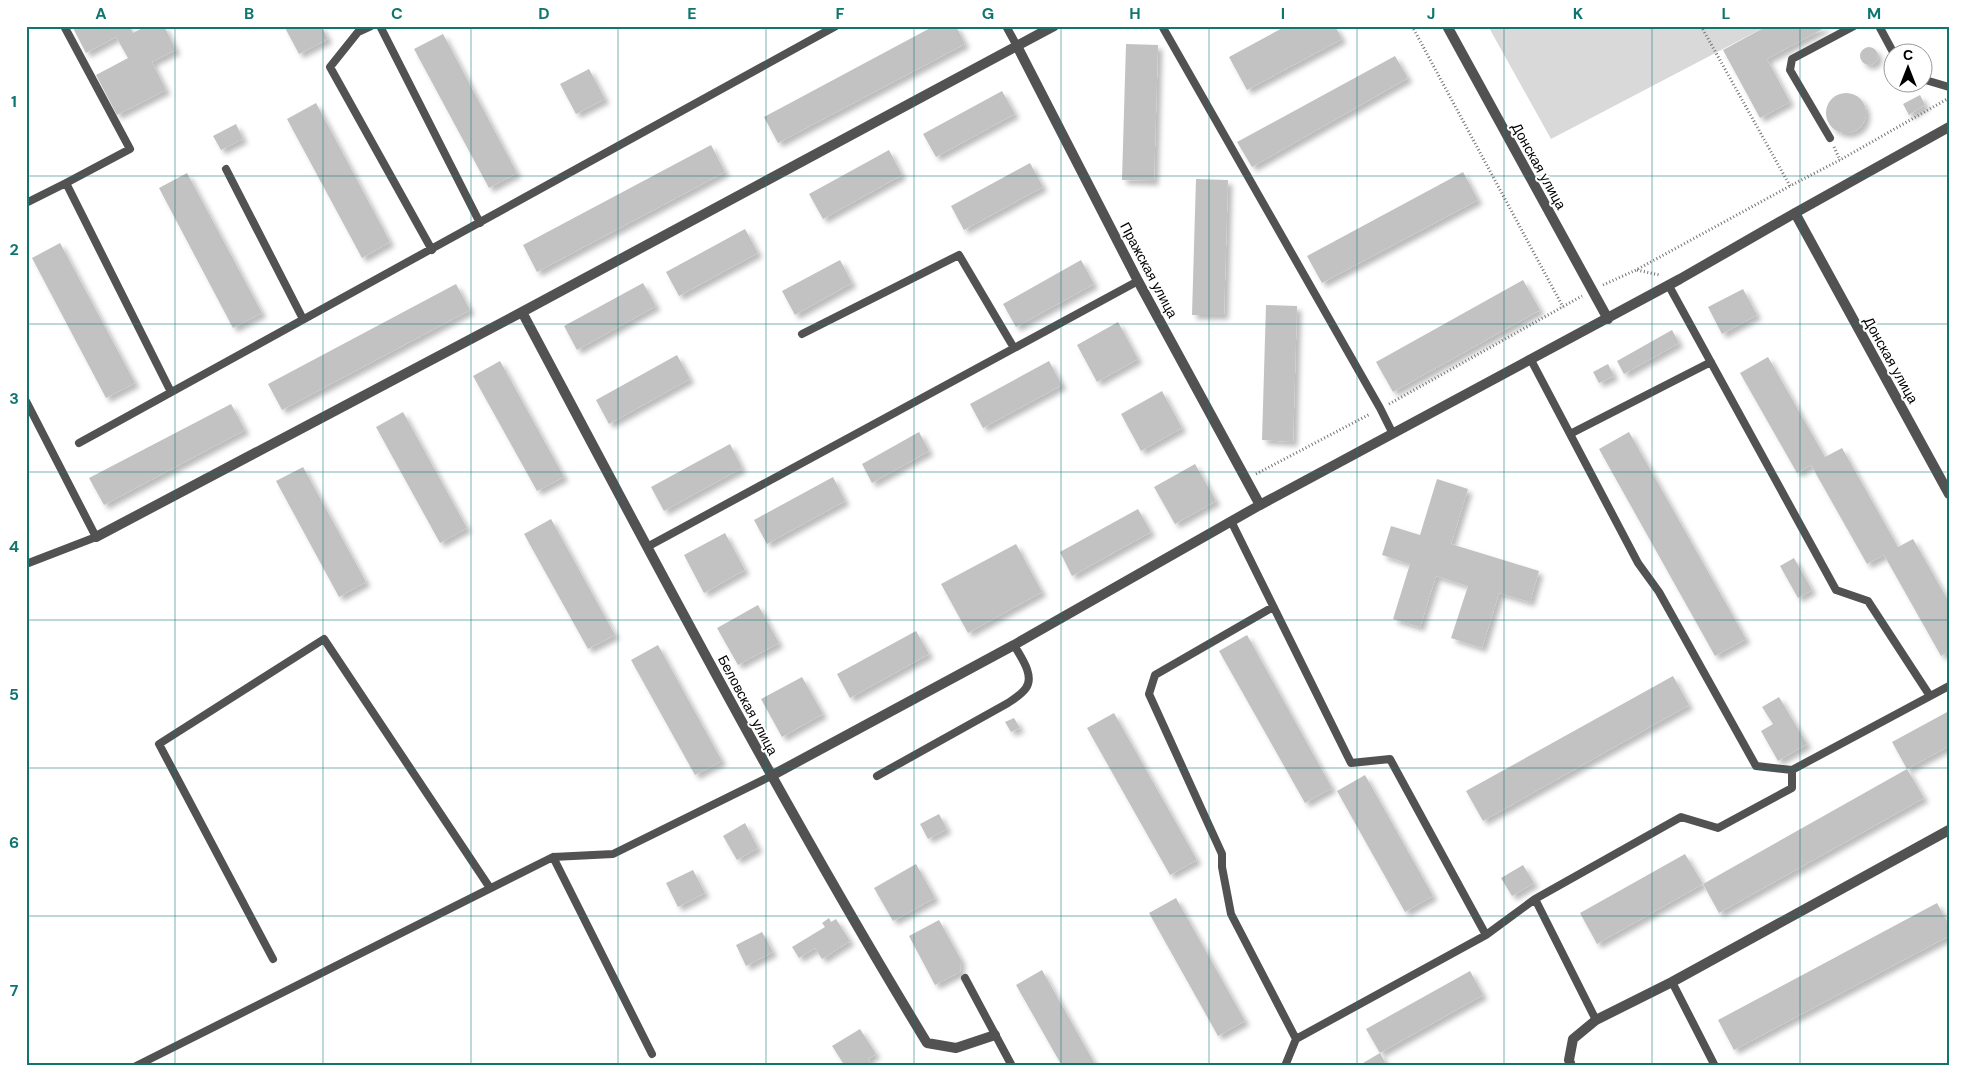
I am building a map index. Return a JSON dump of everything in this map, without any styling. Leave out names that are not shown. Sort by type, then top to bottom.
[{"type":"street","points":[[96,538],[1054,26]]},
{"type":"street","name":"Донская улица","points":[[1446,26],[1608,318]]},
{"type":"street","name":"Пражская улица","points":[[1017,46],[1138,280],[1260,505]]},
{"type":"street","points":[[771,776],[1014,645],[1260,505],[1669,286],[1795,212],[1949,127]]},
{"type":"street","name":"Донская улица","points":[[1795,212],[1949,494]]},
{"type":"street","name":"Беловская улица","points":[[522,312],[771,776],[872,953],[927,1043],[956,1048],[995,1035]]},
{"type":"street","points":[[1570,1063],[1573,1039],[1596,1020],[1672,982],[1949,830]]},
{"type":"lane","points":[[26,203],[130,149],[64,26]]},
{"type":"lane","points":[[371,26],[356,29],[330,67],[432,250]]},
{"type":"lane","points":[[380,26],[480,223]]},
{"type":"lane","points":[[79,443],[836,26]]},
{"type":"lane","points":[[1006,26],[1017,46]]},
{"type":"lane","points":[[1162,26],[1393,434]]},
{"type":"lane","points":[[1830,138],[1790,70],[1790,64],[1792,59],[1854,26]]},
{"type":"lane","points":[[1879,26],[1888,42]]},
{"type":"lane","points":[[1932,82],[1949,87]]},
{"type":"lane","points":[[226,169],[303,319]]},
{"type":"lane","points":[[66,183],[171,392]]},
{"type":"lane","points":[[802,334],[959,255],[1014,348]]},
{"type":"lane","points":[[647,547],[1138,280]]},
{"type":"lane","points":[[1669,286],[1836,590],[1868,601],[1930,696]]},
{"type":"lane","points":[[1531,360],[1638,563],[1659,592],[1756,766],[1792,770],[1949,686]]},
{"type":"lane","points":[[1570,434],[1711,362]]},
{"type":"lane","points":[[26,401],[96,538],[26,564]]},
{"type":"lane","points":[[1231,521],[1351,763],[1390,759],[1486,935]]},
{"type":"lane","points":[[1273,607],[1155,675],[1148,694],[1222,854],[1222,867],[1232,914],[1296,1040]]},
{"type":"lane","points":[[273,959],[159,744],[324,639],[490,888]]},
{"type":"lane","points":[[877,776],[1008,703],[1027,687],[1028,670],[1014,645]]},
{"type":"lane","points":[[1285,1066],[1296,1040],[1486,935],[1535,899],[1681,817],[1718,828],[1792,788],[1792,770]]},
{"type":"lane","points":[[136,1066],[553,857],[613,854],[771,776]]},
{"type":"lane","points":[[553,857],[652,1054]]},
{"type":"lane","points":[[1535,899],[1596,1020]]},
{"type":"lane","points":[[965,978],[1012,1066]]},
{"type":"lane","points":[[1672,982],[1715,1066]]},
{"type":"path","points":[[1412,26],[1563,307]]},
{"type":"path","points":[[1246,479],[1790,186]]},
{"type":"shaded area","points":[[1488,26],[1767,26],[1551,139]]},
{"type":"building","points":[[72,26],[130,26],[133,33],[146,26],[164,26],[176,50],[152,62],[166,90],[117,115],[96,75],[128,58],[116,37],[86,53]]},
{"type":"building","points":[[284,26],[321,26],[328,39],[299,54]]},
{"type":"building","points":[[934,26],[956,26],[965,44],[778,143],[764,117]]},
{"type":"building","points":[[1286,26],[1335,26],[1342,39],[1247,90],[1229,57]]},
{"type":"building","points":[[1767,26],[1828,26],[1767,59],[1790,102],[1760,118],[1723,50]]},
{"type":"building","points":[[443,34],[517,173],[489,188],[414,49]]},
{"type":"building","points":[[1126,44],[1158,45],[1154,181],[1122,180]]},
{"type":"building","points":[[1865,47],[1873,47],[1878,52],[1876,63],[1865,65],[1860,60],[1860,52]]},
{"type":"building","points":[[1395,56],[1408,78],[1252,167],[1237,142]]},
{"type":"building","points":[[589,69],[605,99],[576,114],[560,84]]},
{"type":"building","points":[[1002,91],[1015,114],[936,157],[923,134]]},
{"type":"building","points":[[1850,93],[1857,96],[1863,102],[1866,113],[1865,121],[1857,130],[1850,133],[1842,133],[1835,130],[1827,121],[1826,109],[1829,102],[1838,94]]},
{"type":"building","points":[[1920,95],[1925,105],[1909,115],[1903,104]]},
{"type":"building","points":[[316,103],[390,242],[362,258],[287,119]]},
{"type":"building","points":[[236,124],[243,139],[221,150],[213,136]]},
{"type":"building","points":[[711,145],[725,172],[537,272],[523,245]]},
{"type":"building","points":[[889,150],[902,175],[823,219],[809,194]]},
{"type":"building","points":[[1030,163],[1043,187],[964,230],[951,206]]},
{"type":"building","points":[[1463,172],[1478,200],[1322,283],[1307,256]]},
{"type":"building","points":[[187,173],[262,313],[233,328],[159,188]]},
{"type":"building","points":[[1196,179],[1228,180],[1224,315],[1192,315]]},
{"type":"building","points":[[745,229],[758,253],[679,296],[666,272]]},
{"type":"building","points":[[60,243],[135,383],[106,398],[32,258]]},
{"type":"building","points":[[840,260],[852,283],[795,315],[782,291]]},
{"type":"building","points":[[1081,260],[1094,284],[1016,327],[1003,304]]},
{"type":"building","points":[[1523,280],[1540,310],[1393,392],[1376,362]]},
{"type":"building","points":[[643,283],[656,306],[577,350],[564,326]]},
{"type":"building","points":[[456,284],[470,310],[282,410],[268,384]]},
{"type":"building","points":[[1743,289],[1757,315],[1722,334],[1708,307]]},
{"type":"building","points":[[1266,305],[1297,306],[1293,442],[1262,440]]},
{"type":"building","points":[[1118,322],[1138,359],[1097,382],[1077,345]]},
{"type":"building","points":[[1672,330],[1679,343],[1624,374],[1617,361]]},
{"type":"building","points":[[677,355],[690,379],[609,424],[596,400]]},
{"type":"building","points":[[1768,357],[1825,457],[1842,448],[1898,547],[1913,539],[1949,602],[1949,651],[1941,656],[1884,555],[1867,564],[1811,465],[1797,473],[1740,373]]},
{"type":"building","points":[[500,361],[564,477],[537,491],[473,376]]},
{"type":"building","points":[[1049,361],[1062,385],[983,428],[970,404]]},
{"type":"building","points":[[1608,364],[1614,376],[1599,383],[1593,372]]},
{"type":"building","points":[[1162,391],[1182,428],[1141,451],[1121,414]]},
{"type":"building","points":[[231,404],[245,430],[104,505],[89,478]]},
{"type":"building","points":[[403,412],[467,528],[440,543],[376,427]]},
{"type":"building","points":[[919,432],[929,451],[872,483],[862,464]]},
{"type":"building","points":[[1629,432],[1746,639],[1715,656],[1599,449]]},
{"type":"building","points":[[730,444],[742,468],[664,511],[651,487]]},
{"type":"building","points":[[1195,464],[1216,501],[1175,524],[1154,487]]},
{"type":"building","points":[[303,467],[366,582],[339,597],[276,481]]},
{"type":"building","points":[[833,477],[845,501],[767,544],[754,520]]},
{"type":"building","points":[[1437,479],[1468,489],[1451,544],[1539,571],[1530,602],[1499,593],[1482,648],[1451,638],[1468,586],[1436,576],[1420,627],[1393,619],[1410,564],[1382,555],[1391,526],[1420,535]]},
{"type":"building","points":[[1138,509],[1151,532],[1072,576],[1060,552]]},
{"type":"building","points":[[551,519],[615,635],[588,649],[524,534]]},
{"type":"building","points":[[725,533],[745,570],[704,593],[684,555]]},
{"type":"building","points":[[1016,544],[1042,592],[968,633],[941,584]]},
{"type":"building","points":[[1794,558],[1812,590],[1798,598],[1780,566]]},
{"type":"building","points":[[758,605],[779,643],[738,665],[717,628]]},
{"type":"building","points":[[916,631],[929,654],[850,698],[837,674]]},
{"type":"building","points":[[1247,635],[1332,788],[1305,803],[1219,651]]},
{"type":"building","points":[[658,645],[722,761],[695,775],[631,660]]},
{"type":"building","points":[[1673,676],[1689,705],[1483,821],[1466,791]]},
{"type":"building","points":[[802,677],[823,714],[782,737],[761,699]]},
{"type":"building","points":[[1779,697],[1807,744],[1778,761],[1761,731],[1773,724],[1762,707]]},
{"type":"building","points":[[1949,711],[1949,746],[1907,769],[1892,742]]},
{"type":"building","points":[[1114,713],[1197,860],[1170,875],[1087,728]]},
{"type":"building","points":[[1014,718],[1020,728],[1011,732],[1005,722]]},
{"type":"building","points":[[1907,769],[1924,798],[1719,913],[1703,884]]},
{"type":"building","points":[[1365,775],[1433,896],[1405,912],[1337,791]]},
{"type":"building","points":[[939,814],[947,829],[928,839],[920,824]]},
{"type":"building","points":[[745,823],[758,848],[737,860],[723,836]]},
{"type":"building","points":[[1685,854],[1703,884],[1597,944],[1580,913]]},
{"type":"building","points":[[916,864],[935,898],[893,921],[874,888]]},
{"type":"building","points":[[1523,865],[1534,883],[1512,896],[1501,878]]},
{"type":"building","points":[[693,870],[705,893],[678,907],[666,883]]},
{"type":"building","points":[[1176,898],[1245,1021],[1218,1036],[1149,913]]},
{"type":"building","points":[[1937,903],[1949,925],[1949,936],[1734,1050],[1718,1020]]},
{"type":"building","points":[[829,918],[831,922],[836,919],[850,941],[822,959],[815,948],[799,958],[792,947],[825,927],[822,923]]},
{"type":"building","points":[[939,920],[961,960],[960,972],[935,985],[909,936]]},
{"type":"building","points":[[762,932],[773,952],[746,966],[736,945]]},
{"type":"building","points":[[1042,970],[1096,1066],[1062,1066],[1016,985]]},
{"type":"building","points":[[1470,971],[1483,995],[1380,1053],[1366,1029]]},
{"type":"building","points":[[860,1029],[876,1054],[868,1059],[870,1062],[865,1066],[845,1066],[832,1046]]},
{"type":"building","points":[[1380,1053],[1387,1066],[1358,1066]]}]
